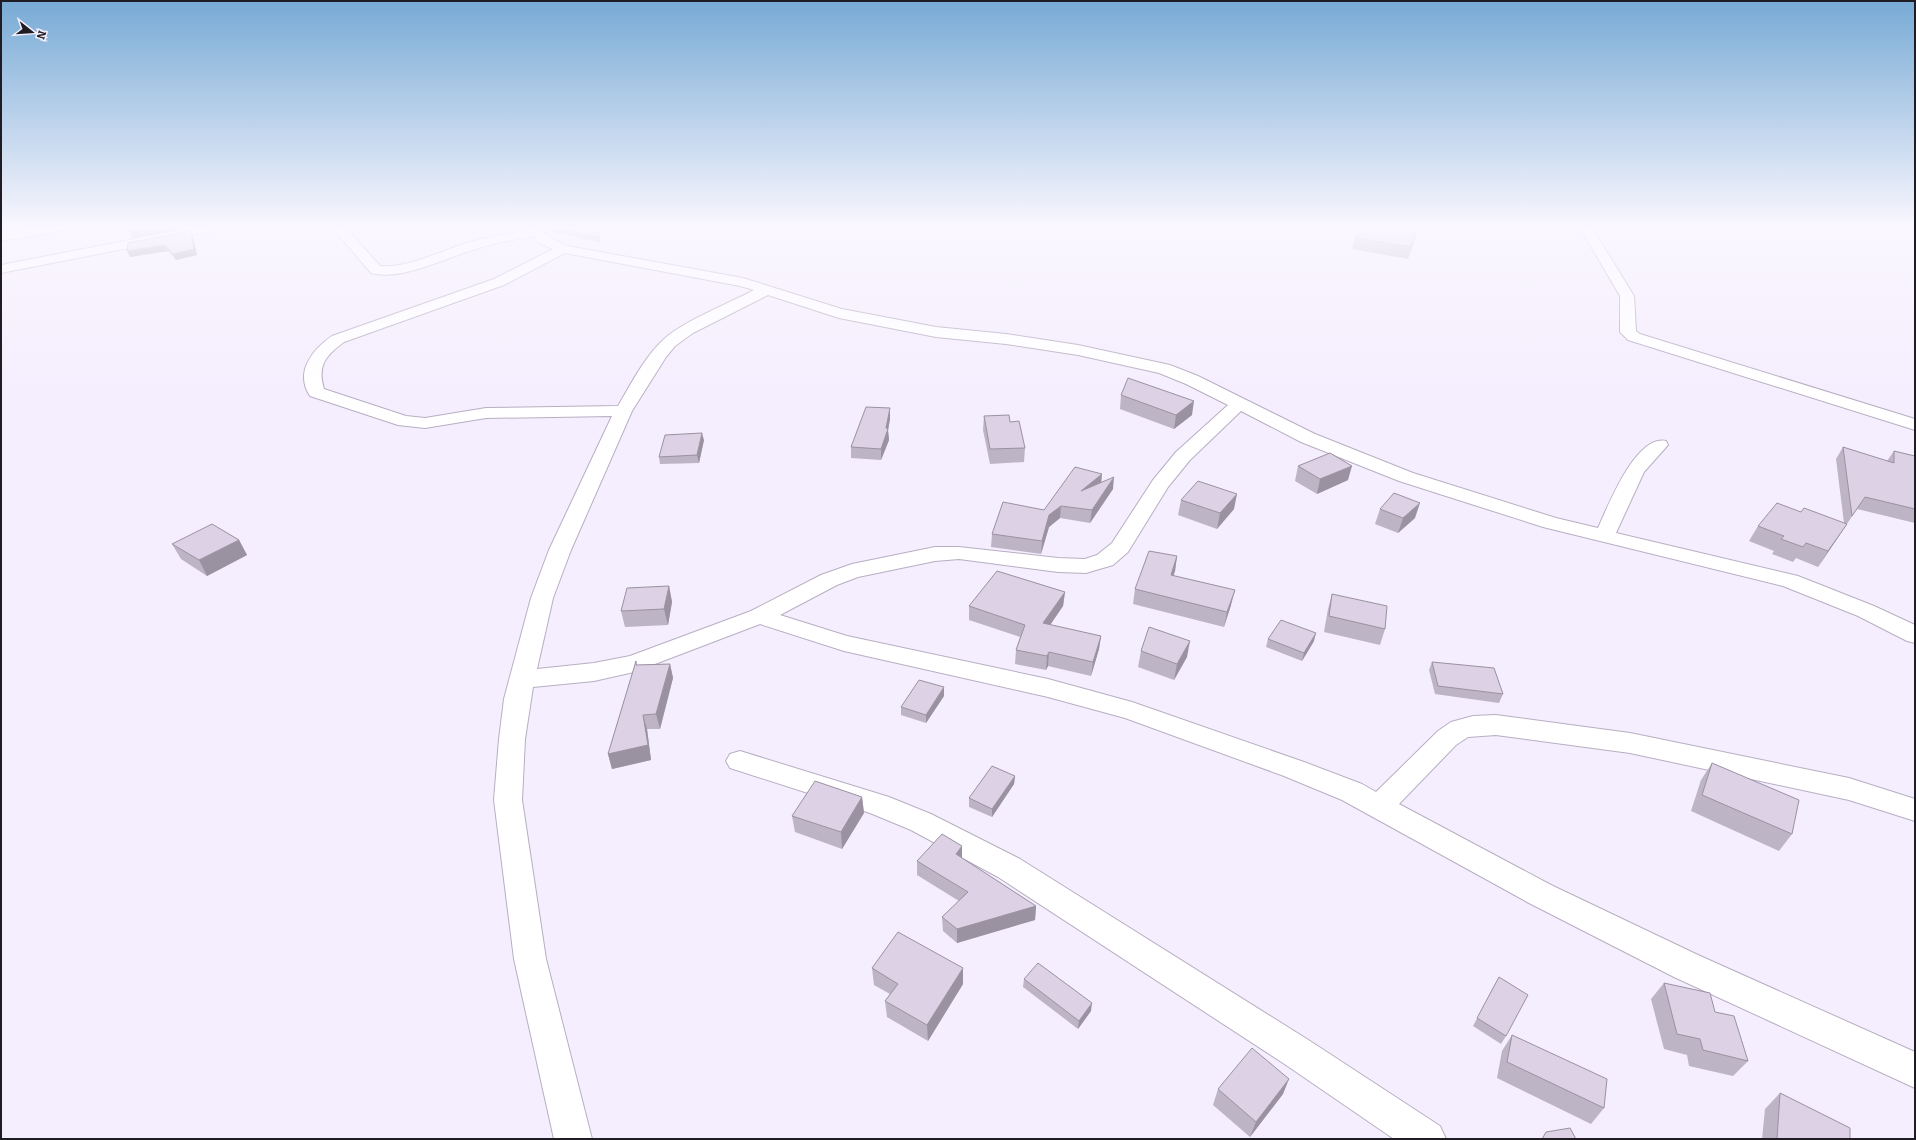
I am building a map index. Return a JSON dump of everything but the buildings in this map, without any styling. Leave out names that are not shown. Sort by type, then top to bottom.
[{"type":"street","points":[[504,279],[338,339],[322,353],[317,360],[312,374],[316,392],[404,421],[416,423],[486,414],[623,411]]},
{"type":"street","points":[[727,279],[768,289],[839,313],[936,332],[1006,339],[1078,350],[1164,369],[1192,380],[1308,438],[1406,477],[1550,523],[1790,582],[1866,611],[1915,635]]},
{"type":"street","points":[[1617,279],[1627,296],[1628,332],[1634,337],[1915,425]]},
{"type":"street","points":[[573,1139],[530,959],[508,800],[512,738],[517,699],[545,591],[560,550],[623,411],[659,354],[669,343],[688,330],[768,289]]},
{"type":"street","points":[[522,679],[594,672],[634,664],[759,616],[829,580],[852,571],[935,554],[977,554],[1058,565],[1086,566],[1105,560],[1112,555],[1127,539],[1160,484],[1183,456],[1239,404]]},
{"type":"street","points":[[1604,537],[1629,481],[1636,469],[1659,445]]},
{"type":"street","points":[[759,616],[844,643],[1048,688],[1132,711],[1294,769],[1352,792],[1380,806],[1448,846],[1623,935],[1794,1017],[1915,1070]]},
{"type":"street","points":[[1380,806],[1447,738],[1460,729],[1473,726],[1496,725],[1630,743],[1849,789],[1915,810]]},
{"type":"street","points":[[740,761],[872,803],[921,822],[1009,868],[1298,1053],[1427,1139]]}]
